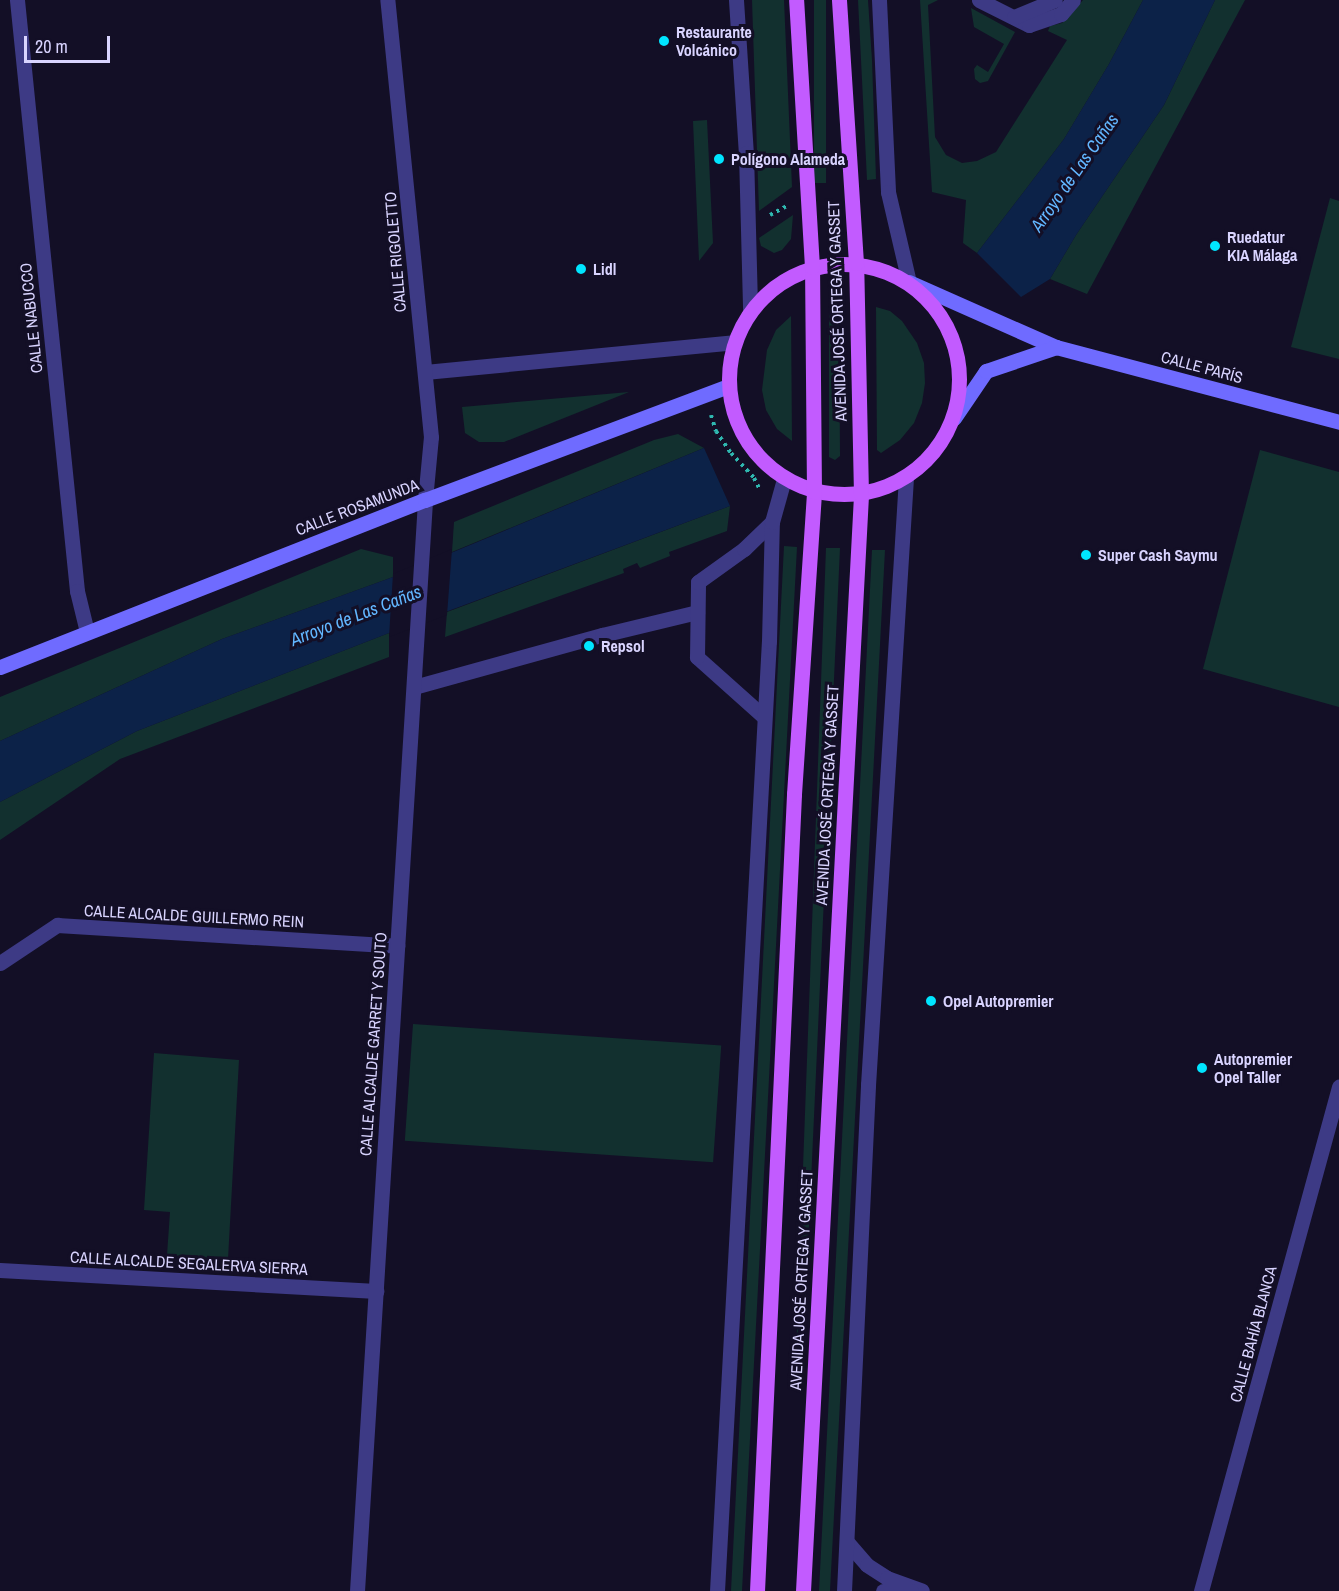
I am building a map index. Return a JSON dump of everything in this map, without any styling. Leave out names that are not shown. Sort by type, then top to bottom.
[{"type":"main road","name":"AVENIDA JOSÉ ORTEGA Y GASSET","points":[[758,1591],[794,794],[814,492],[812,267],[795,0]]},
{"type":"main road","name":"AVENIDA JOSÉ ORTEGA Y GASSET","points":[[803,1591],[861,494],[856,263],[839,0]]},
{"type":"main road","points":[[954,418],[960,368],[944,319],[909,282],[856,263],[812,267],[777,283],[750,311],[734,342],[728,386],[732,408],[739,429],[766,465],[784,479],[814,492],[861,494],[884,489],[906,478],[927,461],[943,441],[954,418],[986,371],[1056,347]]},
{"type":"main road","name":"CALLE PARÍS","points":[[909,282],[1056,347],[1339,422]]},
{"type":"main road","name":"CALLE ROSAMUNDA","points":[[0,668],[425,500],[728,386]]},
{"type":"street","name":"CALLE NABUCCO","points":[[17,0],[77,591],[87,632]]},
{"type":"street","name":"CALLE RIGOLETTO","points":[[387,0],[431,437],[425,500]]},
{"type":"street","points":[[736,0],[746,153],[750,311]]},
{"type":"street","points":[[879,0],[888,192],[909,282]]},
{"type":"street","points":[[979,0],[1029,25],[1061,14],[1073,0]]},
{"type":"street","points":[[1014,17],[1055,0]]},
{"type":"street","points":[[424,372],[734,342]]},
{"type":"street","points":[[844,1591],[868,1085],[906,478]]},
{"type":"street","points":[[717,1591],[764,717],[772,522],[784,479]]},
{"type":"street","name":"CALLE ALCALDE GARRET Y SOUTO","points":[[357,1591],[425,500]]},
{"type":"street","points":[[764,717],[697,657],[698,582],[744,549],[772,522]]},
{"type":"street","points":[[414,687],[602,635],[697,612]]},
{"type":"street","name":"CALLE ALCALDE GUILLERMO REIN","points":[[0,963],[57,926],[397,946]]},
{"type":"street","name":"CALLE BAHÍA BLANCA","points":[[1201,1591],[1339,1087]]},
{"type":"street","name":"CALLE ALCALDE SEGALERVA SIERRA","points":[[0,1270],[376,1291]]},
{"type":"street","points":[[847,1542],[867,1565],[887,1578],[922,1591]]},
{"type":"street","points":[[883,1591],[911,1591]]},
{"type":"path","points":[[765,218],[792,203]]},
{"type":"green space","points":[[752,0],[784,0],[792,187],[759,211]]},
{"type":"green space","points":[[814,0],[826,0],[826,183],[814,183]]},
{"type":"green space","points":[[858,0],[868,0],[872,60],[876,179],[867,180]]},
{"type":"green space","points":[[920,0],[938,0],[928,5],[935,137],[946,155],[962,163],[977,161],[996,152],[1067,40],[1048,31],[1050,26],[1062,23],[1083,0],[1143,0],[1109,64],[1064,139],[977,253],[963,243],[966,200],[932,192]]},
{"type":"green space","points":[[1215,0],[1245,0],[1087,294],[1050,279],[1076,235],[1164,105]]},
{"type":"green space","points":[[971,8],[1015,32],[988,81],[980,83],[975,79],[974,69],[977,65],[988,72],[1004,44],[974,27]]},
{"type":"green space","points":[[707,120],[713,243],[699,261],[693,121]]},
{"type":"green space","points":[[1330,198],[1339,201],[1339,359],[1291,347]]},
{"type":"green space","points":[[793,215],[791,239],[782,250],[774,253],[761,246],[759,238]]},
{"type":"green space","points":[[833,304],[839,310],[840,456],[835,460],[829,457],[829,308]]},
{"type":"green space","points":[[876,307],[890,311],[902,321],[917,343],[924,363],[925,383],[922,403],[914,423],[900,440],[881,453],[877,450]]},
{"type":"green space","points":[[791,316],[792,441],[777,429],[766,410],[762,390],[767,350],[776,330]]},
{"type":"green space","points":[[629,392],[504,442],[479,442],[465,433],[462,407]]},
{"type":"green space","points":[[678,434],[704,448],[452,552],[454,522],[654,440]]},
{"type":"green space","points":[[1260,450],[1339,472],[1339,707],[1203,669]]},
{"type":"green space","points":[[730,506],[727,531],[669,552],[670,556],[640,568],[637,563],[623,569],[624,573],[445,637],[447,612]]},
{"type":"green space","points":[[784,546],[797,547],[742,1591],[731,1591]]},
{"type":"green space","points":[[826,548],[840,548],[803,1357],[796,1356]]},
{"type":"green space","points":[[361,549],[393,557],[393,577],[222,639],[0,741],[0,697]]},
{"type":"green space","points":[[872,550],[885,550],[830,1591],[819,1591]]},
{"type":"green space","points":[[389,633],[389,657],[120,759],[0,840],[0,802],[137,731]]},
{"type":"green space","points":[[413,1024],[721,1046],[713,1162],[405,1141]]},
{"type":"green space","points":[[154,1053],[239,1060],[228,1259],[167,1255],[170,1212],[144,1210]]},
{"type":"water","name":"Arroyo de Las Cañas","points":[[1143,0],[1215,0],[1164,105],[1076,235],[1050,279],[1021,297],[977,253],[1064,139],[1109,64]]},
{"type":"water","name":"Arroyo de Las Cañas","points":[[704,448],[730,506],[389,633],[137,731],[0,802],[0,741],[222,639],[393,577]]},
{"type":"pier","points":[[452,549],[447,615],[389,637],[393,574]]},
{"type":"place","name":"Restaurante Volcánico","points":[[664,41]]},
{"type":"place","name":"Polígono Alameda","points":[[719,159]]},
{"type":"place","name":"Ruedatur KIA Málaga","points":[[1215,246]]},
{"type":"place","name":"Lidl","points":[[581,269]]},
{"type":"place","name":"Super Cash Saymu","points":[[1086,555]]},
{"type":"place","name":"Repsol","points":[[589,646]]},
{"type":"place","name":"Opel Autopremier","points":[[931,1001]]},
{"type":"place","name":"Autopremier Opel Taller","points":[[1202,1068]]}]
